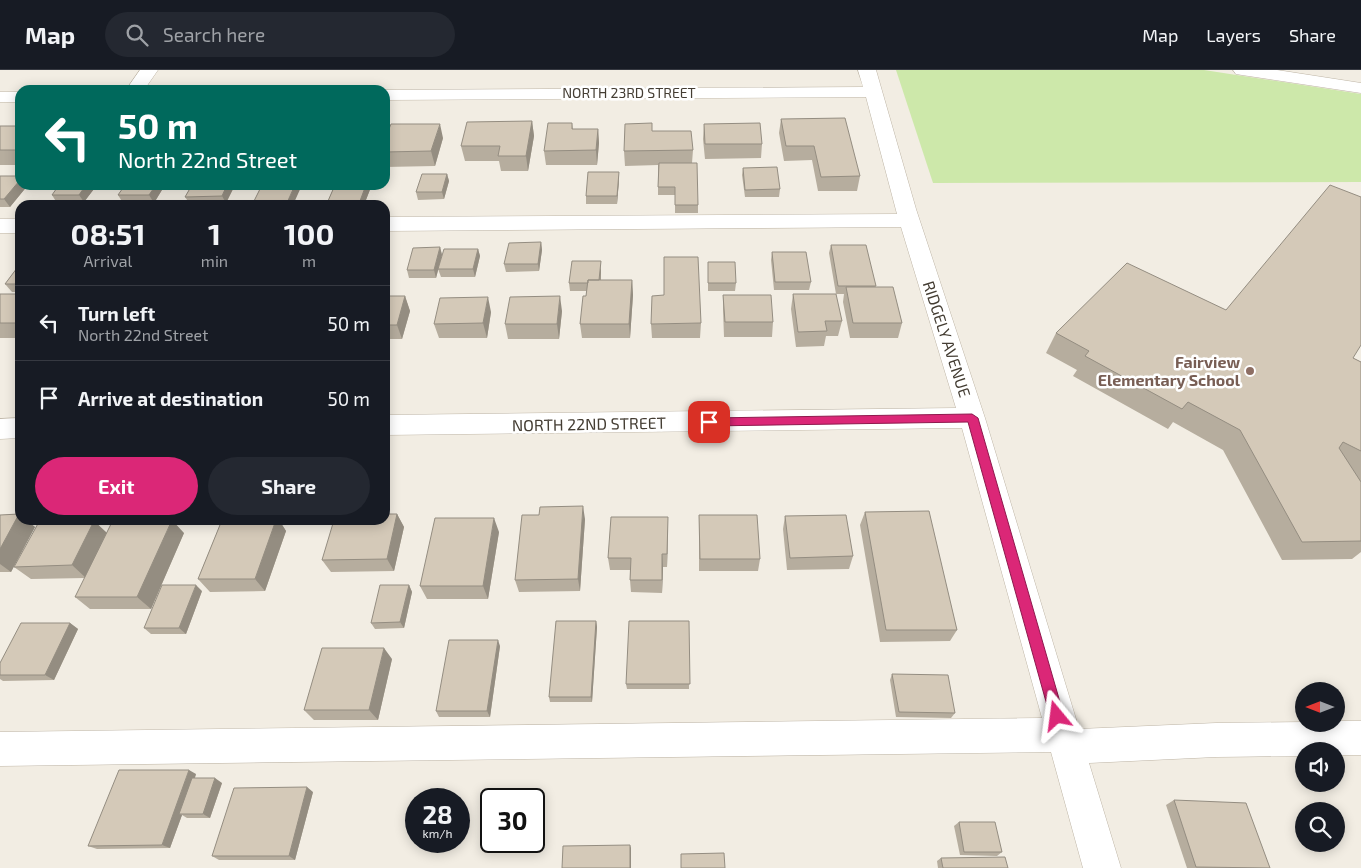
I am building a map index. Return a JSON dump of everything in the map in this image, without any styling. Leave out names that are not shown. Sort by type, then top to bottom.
[{"type":"street","points":[[138,85],[149,70]]},
{"type":"street","points":[[1242,70],[1361,88]]},
{"type":"street","name":"NORTH 23RD STREET","points":[[390,95],[870,81]]},
{"type":"street","name":"RIDGELY AVENUE","points":[[870,81],[910,220],[972,418],[1102,868]]},
{"type":"street","points":[[0,97],[15,97]]},
{"type":"street","points":[[390,224],[910,220]]},
{"type":"street","points":[[0,226],[15,226]]},
{"type":"street","name":"NORTH 22ND STREET","points":[[390,425],[972,418]]},
{"type":"street","points":[[0,429],[15,428]]},
{"type":"street","points":[[0,749],[1361,738]]},
{"type":"green space","points":[[896,70],[1204,70],[1361,94],[1361,182],[933,183]]},
{"type":"building","points":[[845,118],[860,176],[821,177],[814,146],[786,146],[781,119]]},
{"type":"building","points":[[532,121],[526,156],[498,156],[500,146],[461,146],[467,122]]},
{"type":"building","points":[[548,123],[572,123],[572,129],[598,129],[596,150],[544,151]]},
{"type":"building","points":[[652,123],[652,131],[691,131],[693,150],[624,151],[625,124]]},
{"type":"building","points":[[760,123],[762,144],[705,144],[704,124]]},
{"type":"building","points":[[391,124],[440,124],[431,151],[390,152]]},
{"type":"building","points":[[0,126],[15,126],[15,150],[0,150]]},
{"type":"building","points":[[659,163],[697,163],[698,205],[675,205],[675,187],[658,187]]},
{"type":"building","points":[[777,167],[780,189],[745,190],[743,168]]},
{"type":"building","points":[[588,172],[619,172],[617,196],[586,196]]},
{"type":"building","points":[[422,174],[447,174],[442,192],[416,192]]},
{"type":"building","points":[[0,176],[15,176],[15,186],[4,199],[0,199]]},
{"type":"building","points":[[1330,185],[1361,197],[1361,345],[1353,358],[1361,362],[1361,451],[1343,442],[1339,448],[1361,482],[1361,541],[1302,542],[1240,430],[1188,402],[1182,409],[1085,356],[1089,351],[1056,333],[1127,263],[1226,310]]},
{"type":"building","points":[[56,190],[82,190],[79,195],[52,195]]},
{"type":"building","points":[[122,190],[152,190],[149,195],[118,195]]},
{"type":"building","points":[[189,190],[225,190],[222,196],[185,197]]},
{"type":"building","points":[[260,190],[293,190],[288,200],[254,200]]},
{"type":"building","points":[[333,190],[364,190],[360,200],[328,200]]},
{"type":"building","points":[[541,242],[538,264],[504,264],[509,243]]},
{"type":"building","points":[[831,245],[866,245],[876,286],[838,286]]},
{"type":"building","points":[[440,247],[434,270],[407,270],[413,248]]},
{"type":"building","points":[[444,249],[478,249],[473,269],[438,269]]},
{"type":"building","points":[[772,252],[806,252],[811,282],[775,282]]},
{"type":"building","points":[[664,257],[698,257],[701,323],[651,324],[652,296],[664,295]]},
{"type":"building","points":[[572,261],[601,261],[599,280],[588,280],[588,283],[569,283]]},
{"type":"building","points":[[708,262],[735,262],[736,283],[708,283]]},
{"type":"building","points":[[15,271],[15,284],[5,284]]},
{"type":"building","points":[[588,280],[632,280],[629,324],[580,324],[583,296],[586,296]]},
{"type":"building","points":[[846,287],[893,287],[902,323],[853,323]]},
{"type":"building","points":[[0,294],[15,294],[15,323],[0,323]]},
{"type":"building","points":[[793,294],[836,294],[842,321],[825,321],[827,331],[798,332]]},
{"type":"building","points":[[723,295],[771,295],[773,322],[725,322]]},
{"type":"building","points":[[390,296],[405,296],[397,325],[390,325]]},
{"type":"building","points":[[560,296],[557,324],[505,324],[510,297]]},
{"type":"building","points":[[488,297],[483,323],[434,324],[440,298]]},
{"type":"building","points":[[583,506],[578,579],[515,580],[522,515],[539,515],[540,507]]},
{"type":"building","points":[[929,511],[957,630],[886,630],[865,512]]},
{"type":"building","points":[[15,514],[15,521],[0,549],[0,515]]},
{"type":"building","points":[[390,514],[397,514],[387,559],[322,560],[332,525],[390,525]]},
{"type":"building","points":[[699,515],[757,515],[760,559],[700,559]]},
{"type":"building","points":[[846,515],[853,556],[790,558],[785,516]]},
{"type":"building","points":[[611,517],[668,517],[667,554],[662,554],[662,580],[630,580],[631,558],[608,558]]},
{"type":"building","points":[[435,518],[494,518],[483,586],[420,586]]},
{"type":"building","points":[[37,525],[92,525],[72,565],[14,567]]},
{"type":"building","points":[[111,525],[170,525],[137,597],[75,597]]},
{"type":"building","points":[[220,525],[274,525],[255,579],[198,579]]},
{"type":"building","points":[[162,585],[196,585],[179,628],[144,628]]},
{"type":"building","points":[[380,585],[409,585],[400,622],[371,623]]},
{"type":"building","points":[[556,621],[596,621],[591,697],[549,697]]},
{"type":"building","points":[[629,621],[689,621],[690,684],[626,684]]},
{"type":"building","points":[[21,623],[70,623],[45,675],[0,675],[0,663]]},
{"type":"building","points":[[449,640],[498,640],[487,711],[436,711]]},
{"type":"building","points":[[322,648],[384,648],[369,710],[304,710]]},
{"type":"building","points":[[892,674],[948,675],[955,713],[899,712]]},
{"type":"building","points":[[119,770],[189,770],[162,845],[88,846]]},
{"type":"building","points":[[192,778],[215,778],[203,814],[179,814]]},
{"type":"building","points":[[307,787],[289,856],[212,856],[234,788]]},
{"type":"building","points":[[1174,800],[1246,803],[1270,868],[1196,867]]},
{"type":"building","points":[[959,822],[995,822],[1002,852],[964,852]]},
{"type":"building","points":[[630,845],[630,868],[562,868],[563,846]]},
{"type":"building","points":[[724,853],[725,868],[681,868],[681,854]]},
{"type":"building","points":[[1005,857],[1008,868],[943,868],[941,858]]},
{"type":"place","name":"Fairview Elementary School","points":[[1250,371]]},
{"type":"route","points":[[709,422],[972,418],[1057,716]]}]
